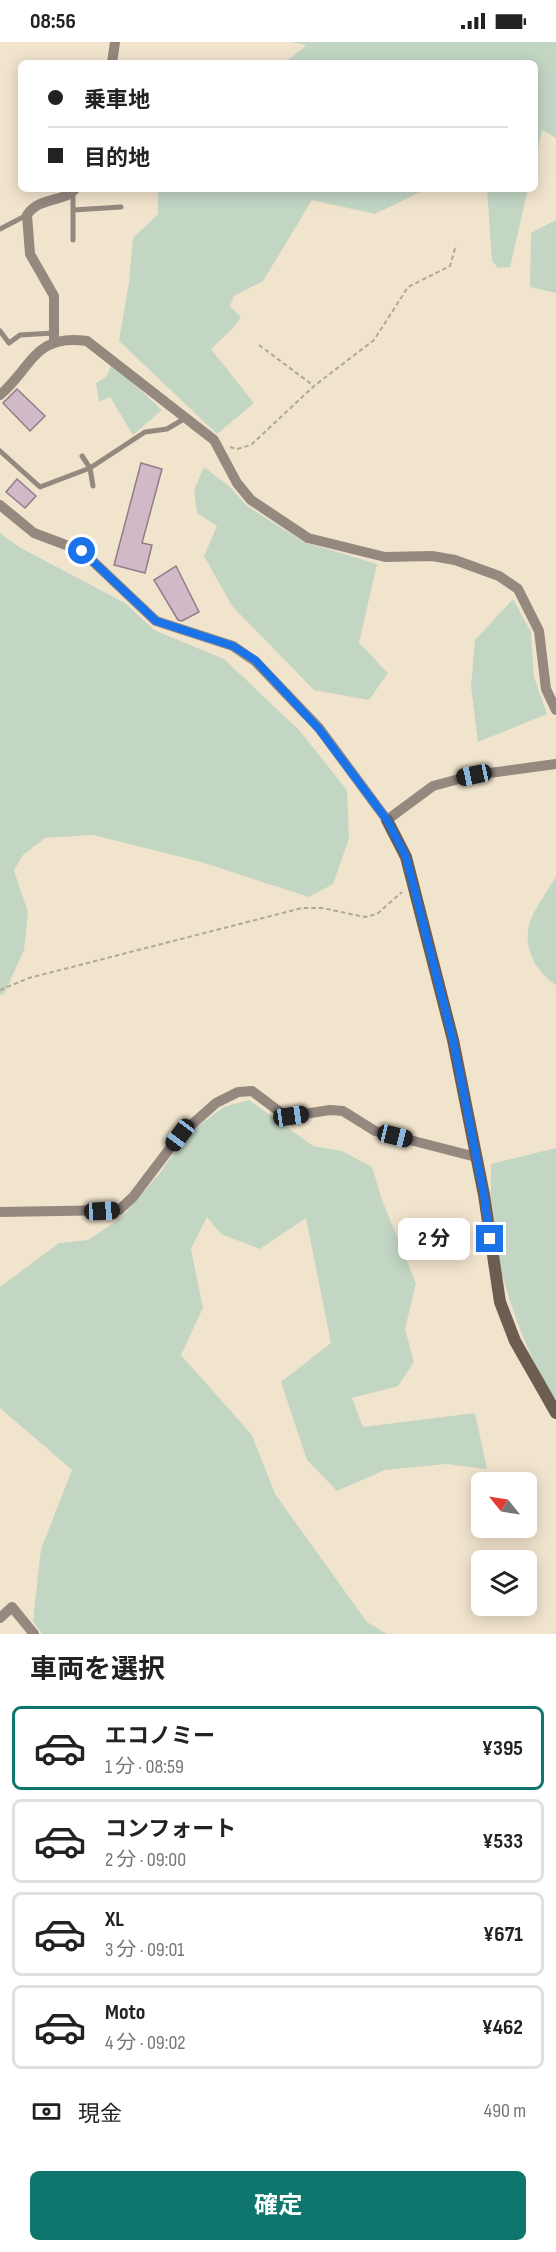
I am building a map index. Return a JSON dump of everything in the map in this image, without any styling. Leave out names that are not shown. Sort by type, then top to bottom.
[{"type":"street","points":[[112,60],[115,42]]},
{"type":"street","points":[[54,337],[54,296],[30,254],[27,215],[34,206],[71,192]]},
{"type":"street","points":[[0,395],[12,385],[22,366],[54,337],[87,340],[101,349],[184,419],[214,440],[237,483],[251,500],[308,538],[385,557],[432,556],[455,560],[499,576],[518,589],[539,631],[546,689],[556,710]]},
{"type":"street","points":[[0,505],[34,533],[82,551],[156,621],[233,646],[255,660],[319,729],[387,820],[406,857],[453,1040],[476,1157],[500,1302],[515,1341],[556,1413]]},
{"type":"street","points":[[387,820],[433,786],[474,775],[556,764]]},
{"type":"street","points":[[0,1212],[119,1210],[133,1197],[180,1135],[216,1103],[238,1092],[252,1091],[280,1112],[291,1116],[330,1110],[343,1111],[375,1131],[476,1157]]},
{"type":"street","points":[[0,1618],[12,1607],[34,1634]]},
{"type":"lane","points":[[73,240],[74,192]]},
{"type":"lane","points":[[73,210],[121,207]]},
{"type":"lane","points":[[0,229],[12,225],[19,217],[27,215]]},
{"type":"lane","points":[[0,331],[9,343],[21,335],[54,337]]},
{"type":"lane","points":[[0,451],[40,487],[90,468],[145,432],[167,429],[184,419]]},
{"type":"lane","points":[[82,456],[90,468],[93,486]]},
{"type":"path","points":[[214,440],[237,449],[250,445],[314,386],[374,340],[408,287],[450,266],[456,245]]},
{"type":"path","points":[[259,345],[314,386]]},
{"type":"path","points":[[0,990],[29,978],[302,908],[322,908],[365,917],[377,914],[412,884]]},
{"type":"green space","points":[[291,42],[556,42],[556,138],[542,130],[538,149],[538,60],[288,60],[306,45]]},
{"type":"green space","points":[[158,192],[420,192],[375,214],[312,200],[263,281],[234,296],[230,306],[241,317],[211,349],[254,403],[217,434],[119,341],[129,282],[133,238],[158,214]]},
{"type":"green space","points":[[487,192],[527,192],[510,267],[498,268],[492,261]]},
{"type":"green space","points":[[556,220],[556,293],[530,287],[531,233]]},
{"type":"green space","points":[[112,364],[162,410],[133,435],[110,397],[99,402],[96,383],[106,377]]},
{"type":"green space","points":[[204,467],[230,487],[247,506],[304,542],[377,564],[359,643],[388,673],[369,700],[314,690],[232,606],[204,556],[217,526],[197,513],[194,490]]},
{"type":"green space","points":[[0,533],[19,547],[125,603],[154,630],[224,659],[299,730],[347,790],[349,839],[333,884],[309,897],[201,862],[93,835],[45,838],[23,855],[14,871],[28,912],[24,950],[4,994],[0,995]]},
{"type":"green space","points":[[513,599],[531,632],[534,677],[547,714],[478,742],[471,686],[475,640]]},
{"type":"green space","points":[[556,876],[556,985],[543,974],[533,960],[528,934],[534,914]]},
{"type":"green space","points":[[249,1100],[313,1146],[342,1151],[372,1167],[382,1200],[416,1283],[405,1329],[414,1362],[398,1386],[352,1398],[363,1427],[475,1413],[487,1469],[446,1464],[385,1470],[337,1491],[307,1460],[281,1382],[331,1343],[306,1218],[260,1249],[221,1234],[207,1217],[191,1249],[203,1308],[181,1355],[252,1435],[275,1494],[367,1622],[387,1634],[42,1634],[33,1621],[41,1549],[72,1470],[0,1408],[0,1287],[59,1243],[88,1240],[121,1218],[160,1173],[188,1133],[224,1107]]},
{"type":"green space","points":[[556,1148],[556,1400],[524,1338],[499,1264],[491,1212],[491,1164]]},
{"type":"building","points":[[17,389],[45,416],[30,431],[3,403]]},
{"type":"building","points":[[141,463],[162,469],[142,543],[152,545],[145,573],[114,565]]},
{"type":"building","points":[[17,479],[36,496],[25,508],[6,492]]},
{"type":"building","points":[[176,566],[199,612],[182,621],[178,620],[154,580]]},
{"type":"route","points":[[82,551],[156,621],[233,646],[255,660],[319,729],[363,784],[387,820],[406,857],[453,1040],[484,1195],[490,1239]]}]
